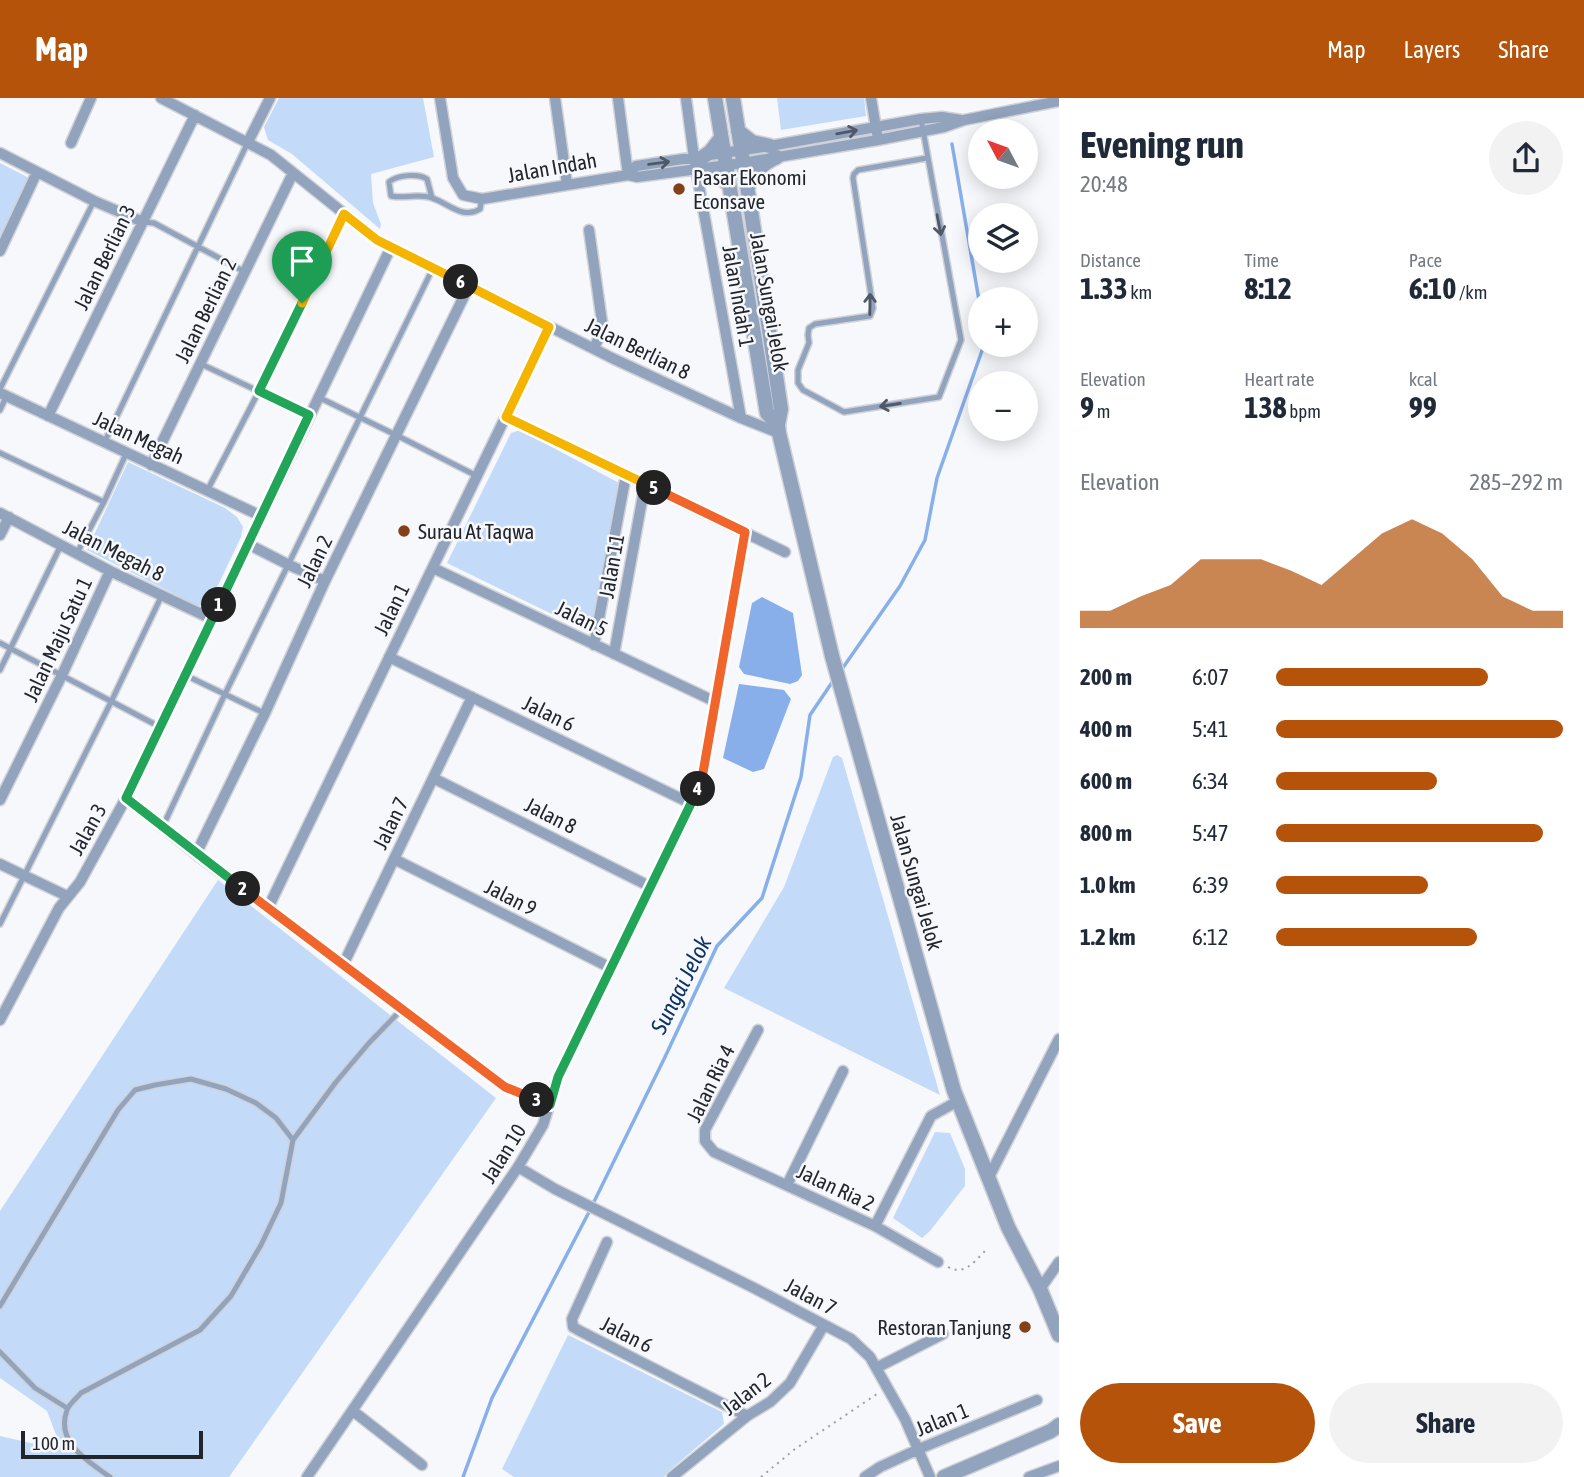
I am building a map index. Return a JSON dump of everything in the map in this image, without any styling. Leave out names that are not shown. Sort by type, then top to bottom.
[{"type":"street","points":[[71,143],[91,98]]},
{"type":"street","name":"Jalan Berlian 8","points":[[161,98],[271,155],[377,240],[549,327],[741,418],[779,429]]},
{"type":"street","points":[[248,142],[270,98]]},
{"type":"street","points":[[440,98],[453,178],[463,195],[482,199]]},
{"type":"street","points":[[555,98],[567,184]]},
{"type":"street","points":[[618,98],[628,174]]},
{"type":"street","name":"Jalan Indah 1","points":[[686,98],[741,418]]},
{"type":"street","name":"Jalan Sungai Jelok","points":[[715,98],[767,413],[779,429]]},
{"type":"street","name":"Jalan Sungai Jelok","points":[[733,98],[781,409],[779,429],[832,656],[950,1078],[1008,1227],[1040,1289],[1059,1335]]},
{"type":"street","points":[[871,98],[878,140]]},
{"type":"street","points":[[738,131],[752,142],[773,151],[808,152],[923,132],[964,120],[1059,101]]},
{"type":"street","name":"Jalan Berlian 3","points":[[48,416],[195,115]]},
{"type":"street","points":[[748,187],[751,178],[767,162],[773,151],[806,139],[920,119],[942,117],[964,120]]},
{"type":"street","points":[[721,138],[699,163],[729,185]]},
{"type":"street","points":[[806,139],[808,152]]},
{"type":"street","name":"Jalan Indah","points":[[482,199],[628,174],[636,166],[699,163],[773,151]]},
{"type":"street","points":[[0,153],[94,201],[143,222]]},
{"type":"street","points":[[0,251],[37,172]]},
{"type":"street","name":"Jalan Berlian 2","points":[[151,465],[293,173]]},
{"type":"street","points":[[589,230],[603,329],[594,348]]},
{"type":"street","name":"Jalan 3","points":[[0,1020],[59,908],[80,882],[126,798],[391,247]]},
{"type":"street","name":"Jalan 2","points":[[196,854],[469,286]]},
{"type":"street","name":"Jalan 1","points":[[268,908],[549,327]]},
{"type":"street","name":"Jalan Megah","points":[[2,393],[261,516]]},
{"type":"street","points":[[506,417],[785,552]]},
{"type":"street","name":"Jalan 11","points":[[594,645],[626,475]]},
{"type":"street","name":"Jalan 11","points":[[614,654],[645,484]]},
{"type":"street","points":[[0,535],[4,515]]},
{"type":"street","name":"Jalan Megah 8","points":[[4,515],[110,571],[212,619]]},
{"type":"street","name":"Jalan 10","points":[[307,1477],[518,1167],[543,1125],[558,1077],[692,804],[701,784],[745,532]]},
{"type":"street","points":[[248,544],[325,582]]},
{"type":"street","name":"Jalan 5","points":[[433,568],[716,702]]},
{"type":"street","name":"Jalan Maju Satu 1","points":[[0,800],[110,571]]},
{"type":"street","name":"Jalan 6","points":[[389,657],[692,804]]},
{"type":"street","name":"Jalan 7","points":[[343,965],[472,697]]},
{"type":"street","name":"Jalan 8","points":[[433,778],[651,887]]},
{"type":"street","points":[[126,798],[505,1087],[550,1105]]},
{"type":"street","name":"Jalan 9","points":[[394,859],[611,968]]},
{"type":"street","points":[[0,864],[67,896]]},
{"type":"street","name":"Jalan Ria 4","points":[[714,1152],[705,1141],[705,1130],[758,1030]]},
{"type":"street","points":[[988,1179],[1054,1062],[1059,1039]]},
{"type":"street","points":[[787,1185],[843,1071]]},
{"type":"street","points":[[875,1226],[930,1115],[958,1101]]},
{"type":"street","name":"Jalan Ria 2","points":[[714,1152],[875,1226],[938,1262]]},
{"type":"street","name":"Jalan 7","points":[[518,1167],[555,1189],[851,1339],[870,1357],[919,1449],[930,1477]]},
{"type":"street","name":"Jalan 6","points":[[607,1242],[572,1319],[573,1327],[747,1416]]},
{"type":"street","points":[[1040,1289],[1059,1262]]},
{"type":"street","name":"Jalan 2","points":[[672,1477],[747,1416],[770,1402],[790,1383],[824,1325]]},
{"type":"street","points":[[876,1368],[943,1334]]},
{"type":"street","name":"Jalan 1","points":[[865,1477],[919,1449],[1037,1400]]},
{"type":"street","points":[[353,1411],[422,1465]]},
{"type":"street","points":[[944,1477],[1051,1431],[1059,1425]]},
{"type":"street","points":[[1029,1477],[1059,1466]]},
{"type":"lane","points":[[920,119],[961,340],[939,397],[844,412],[803,390],[798,383],[798,370],[809,343],[809,328],[814,324],[870,316],[873,308],[854,174],[858,170],[927,158]]},
{"type":"lane","points":[[104,443],[248,142]]},
{"type":"lane","points":[[432,198],[427,179],[422,176],[394,178],[389,182],[391,196],[419,195],[432,198],[463,213],[476,212],[480,209],[482,199]]},
{"type":"lane","points":[[0,410],[2,393],[94,201]]},
{"type":"lane","points":[[207,491],[259,391],[344,214]]},
{"type":"lane","points":[[143,222],[154,223],[246,272]]},
{"type":"lane","points":[[162,827],[433,268]]},
{"type":"lane","points":[[200,364],[309,415]]},
{"type":"lane","points":[[318,397],[477,476]]},
{"type":"lane","points":[[0,453],[104,502]]},
{"type":"lane","points":[[77,553],[126,454]]},
{"type":"lane","points":[[0,670],[61,545]]},
{"type":"lane","points":[[0,924],[162,595]]},
{"type":"lane","points":[[0,643],[160,727]]},
{"type":"lane","points":[[185,675],[265,713]]},
{"type":"lane","points":[[110,1477],[74,1450],[64,1426],[67,1408],[81,1393],[200,1330],[231,1296],[261,1245],[281,1203],[293,1140],[336,1082],[401,1010]]},
{"type":"lane","points":[[0,1306],[118,1110],[135,1090],[191,1079],[226,1089],[256,1103],[276,1118],[293,1140]]},
{"type":"lane","points":[[0,1352],[35,1388],[67,1408]]},
{"type":"path","points":[[954,1270],[964,1270],[985,1251]]},
{"type":"path","points":[[761,1477],[795,1450],[887,1387]]},
{"type":"shaded area","points":[[279,98],[423,98],[434,157],[371,174],[373,203],[381,224],[380,229],[292,154],[268,140],[264,127]]},
{"type":"shaded area","points":[[777,98],[864,98],[866,116],[781,130]]},
{"type":"shaded area","points":[[0,163],[29,178],[0,241]]},
{"type":"shaded area","points":[[520,430],[619,483],[591,633],[447,563],[511,433]]},
{"type":"shaded area","points":[[128,462],[225,508],[237,517],[243,527],[241,537],[210,602],[198,606],[87,550]]},
{"type":"shaded area","points":[[837,755],[842,758],[940,1095],[724,988],[784,887],[833,757]]},
{"type":"shaded area","points":[[218,880],[496,1098],[229,1477],[0,1477],[0,1436],[53,1448],[58,1440],[47,1411],[0,1378],[0,1211]]},
{"type":"shaded area","points":[[935,1132],[950,1133],[965,1169],[965,1186],[922,1238],[893,1218]]},
{"type":"shaded area","points":[[568,1335],[722,1412],[724,1424],[664,1477],[514,1477],[502,1469]]},
{"type":"water","points":[[762,597],[793,613],[802,675],[798,681],[790,684],[744,674],[739,667],[752,603]]},
{"type":"water","points":[[739,684],[784,690],[791,699],[764,769],[753,772],[723,758]]},
{"type":"waterway","points":[[952,144],[977,287]]},
{"type":"waterway","name":"Sungai Jelok","points":[[842,669],[900,586],[925,540],[937,478],[980,357]]},
{"type":"waterway","name":"Sungai Jelok","points":[[463,1477],[492,1398],[588,1214],[717,946],[762,898],[801,777],[810,715],[833,681]]},
{"type":"place","name":"Pasar Ekonomi Econsave","points":[[679,189]]},
{"type":"place","name":"Surau At Taqwa","points":[[404,531]]},
{"type":"place","name":"Restoran Tanjung","points":[[1025,1327]]},
{"type":"route","points":[[344,214],[377,240],[549,327],[506,417],[745,532],[701,784],[558,1077],[550,1105],[505,1087],[126,798],[309,415],[259,391],[302,303],[344,214]]}]
